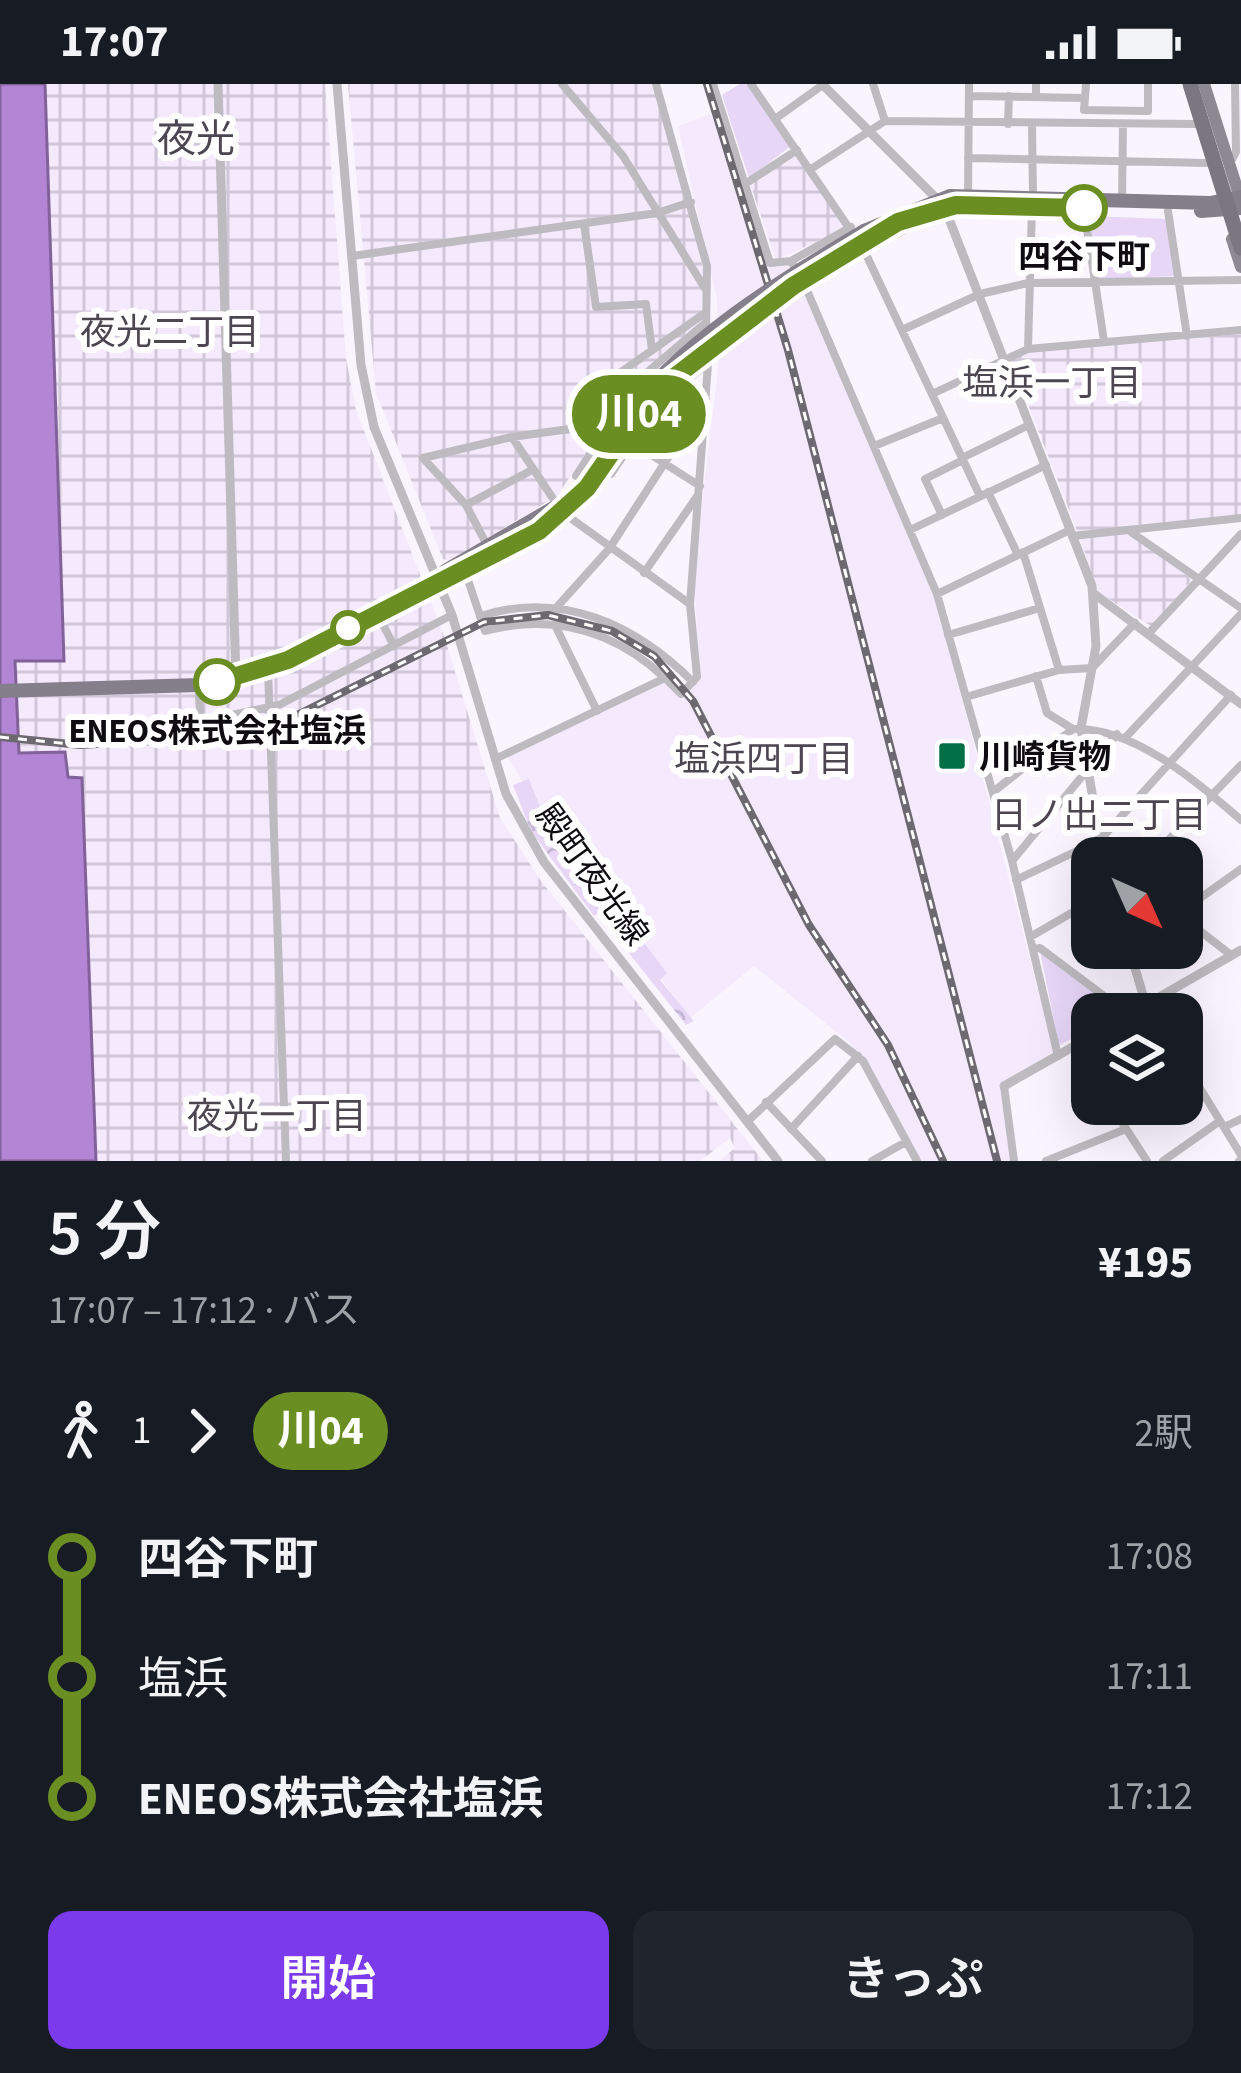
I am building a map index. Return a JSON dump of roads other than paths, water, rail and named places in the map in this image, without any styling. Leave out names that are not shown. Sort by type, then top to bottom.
[{"type":"highway","points":[[1193,84],[1241,223]]},
{"type":"highway","points":[[1193,84],[1241,248]]},
{"type":"highway","points":[[0,691],[198,686],[236,680],[268,669],[376,613],[560,509],[616,429],[667,371],[741,311],[862,237],[941,202],[968,196],[1168,211],[1241,201]]},
{"type":"highway","points":[[941,202],[1221,206]]},
{"type":"highway","points":[[438,580],[465,571],[560,509],[600,472],[616,429]]},
{"type":"main road","points":[[1193,84],[1195,124],[1241,267]]},
{"type":"main road","points":[[1193,84],[1218,127],[1241,201]]},
{"type":"street","points":[[218,84],[236,680]]},
{"type":"street","points":[[337,84],[352,256],[657,213],[691,202]]},
{"type":"street","points":[[562,84],[623,156],[707,291]]},
{"type":"street","points":[[465,571],[485,631],[554,623],[617,641],[681,694],[693,682],[697,661],[690,604],[709,362],[704,319],[707,266],[656,84]]},
{"type":"street","points":[[713,84],[770,263],[791,261],[862,237]]},
{"type":"street","points":[[751,84],[862,237],[962,459],[1021,553],[1059,670]]},
{"type":"street","points":[[775,118],[823,84],[941,202],[1007,359],[1093,593],[1092,668],[1077,729],[1099,837]]},
{"type":"street","points":[[873,84],[885,121]]},
{"type":"street","points":[[968,196],[969,84]]},
{"type":"street","points":[[1036,84],[1036,97]]},
{"type":"street","points":[[1086,84],[1084,110],[1148,111],[1148,84]]},
{"type":"street","points":[[1230,164],[1236,158],[1235,84]]},
{"type":"street","points":[[969,95],[1085,98]]},
{"type":"street","points":[[1008,124],[1010,96]]},
{"type":"street","points":[[1120,110],[1122,201]]},
{"type":"street","points":[[811,169],[885,121],[1195,124]]},
{"type":"street","points":[[1028,349],[1032,124]]},
{"type":"street","points":[[1218,127],[1236,126]]},
{"type":"street","points":[[745,184],[797,150]]},
{"type":"street","points":[[968,158],[1207,163]]},
{"type":"street","points":[[1084,208],[1104,341]]},
{"type":"street","points":[[1168,211],[1187,335]]},
{"type":"street","points":[[584,224],[596,308],[646,304],[652,350]]},
{"type":"street","name":"殿町夜光線","points":[[352,256],[361,365],[374,427],[452,615],[512,809],[536,851],[778,1161]]},
{"type":"street","points":[[791,261],[937,593],[1012,861],[1058,1056]]},
{"type":"street","points":[[902,330],[980,294],[1028,283],[1241,280]]},
{"type":"street","points":[[700,490],[616,429],[597,389],[704,319]]},
{"type":"street","points":[[575,476],[637,381],[704,319]]},
{"type":"street","points":[[932,394],[1028,349],[1241,330]]},
{"type":"street","points":[[488,548],[466,505],[423,458],[512,437],[616,429],[658,406],[709,362]]},
{"type":"street","points":[[556,608],[609,549],[707,398]]},
{"type":"street","points":[[874,446],[943,418]]},
{"type":"street","points":[[942,515],[925,479],[1029,425]]},
{"type":"street","points":[[512,437],[560,509],[690,604]]},
{"type":"street","points":[[910,530],[1046,465]]},
{"type":"street","points":[[466,505],[532,470]]},
{"type":"street","points":[[644,573],[700,490]]},
{"type":"street","points":[[937,593],[1071,533],[1241,518]]},
{"type":"street","points":[[1012,861],[1088,770],[1241,611],[1130,531]]},
{"type":"street","points":[[1149,633],[1241,534]]},
{"type":"street","points":[[1093,593],[1236,696],[1103,837]]},
{"type":"street","points":[[481,616],[524,607],[556,608],[628,630],[693,682]]},
{"type":"street","points":[[948,635],[1040,608]]},
{"type":"street","points":[[376,613],[394,646]]},
{"type":"street","points":[[185,725],[272,706],[452,615]]},
{"type":"street","points":[[554,623],[597,711]]},
{"type":"street","points":[[966,698],[1059,670],[1092,668],[1135,623]]},
{"type":"street","points":[[268,669],[286,1161]]},
{"type":"street","points":[[1036,676],[1047,713],[1077,729],[1121,736],[1241,820]]},
{"type":"street","points":[[495,759],[665,678]]},
{"type":"street","points":[[198,686],[201,723]]},
{"type":"street","points":[[993,791],[1077,729]]},
{"type":"street","points":[[1172,837],[1241,765]]},
{"type":"street","points":[[1016,880],[1071,854]]},
{"type":"street","points":[[1203,898],[1241,869]]},
{"type":"street","points":[[1030,937],[1071,913]]},
{"type":"street","points":[[1174,993],[1236,952],[1203,929]]},
{"type":"street","points":[[1033,949],[1040,948],[1101,993]]},
{"type":"street","points":[[749,1120],[829,1040],[844,1042],[858,1056],[917,1161]]},
{"type":"street","points":[[1014,1161],[1004,1086],[1071,1048]]},
{"type":"street","points":[[791,1129],[858,1056]]},
{"type":"street","points":[[1203,1093],[1240,1158]]},
{"type":"street","points":[[766,1102],[822,1161]]},
{"type":"street","points":[[1163,1161],[1222,1124],[1241,1119]]},
{"type":"street","points":[[1123,1125],[1148,1161]]},
{"type":"street","points":[[1046,1161],[1126,1129]]},
{"type":"street","points":[[872,1161],[904,1142]]},
{"type":"railway","points":[[707,84],[788,350],[997,1161]]},
{"type":"railway","points":[[0,737],[80,745],[237,736],[283,722],[484,622],[548,615],[612,631],[654,656],[693,701],[809,925],[888,1045],[943,1161]]},
{"type":"place","name":"四谷下町","points":[[1084,208]]},
{"type":"place","name":"ENEOS株式会社塩浜","points":[[217,682]]},
{"type":"place","name":"川崎貨物","points":[[952,756]]},
{"type":"district","name":"夜光","points":[[196,138]]},
{"type":"district","name":"夜光二丁目","points":[[170,331]]},
{"type":"district","name":"塩浜一丁目","points":[[1052,382]]},
{"type":"district","name":"塩浜四丁目","points":[[764,758]]},
{"type":"district","name":"日ノ出二丁目","points":[[1099,814]]},
{"type":"district","name":"夜光一丁目","points":[[277,1115]]}]
